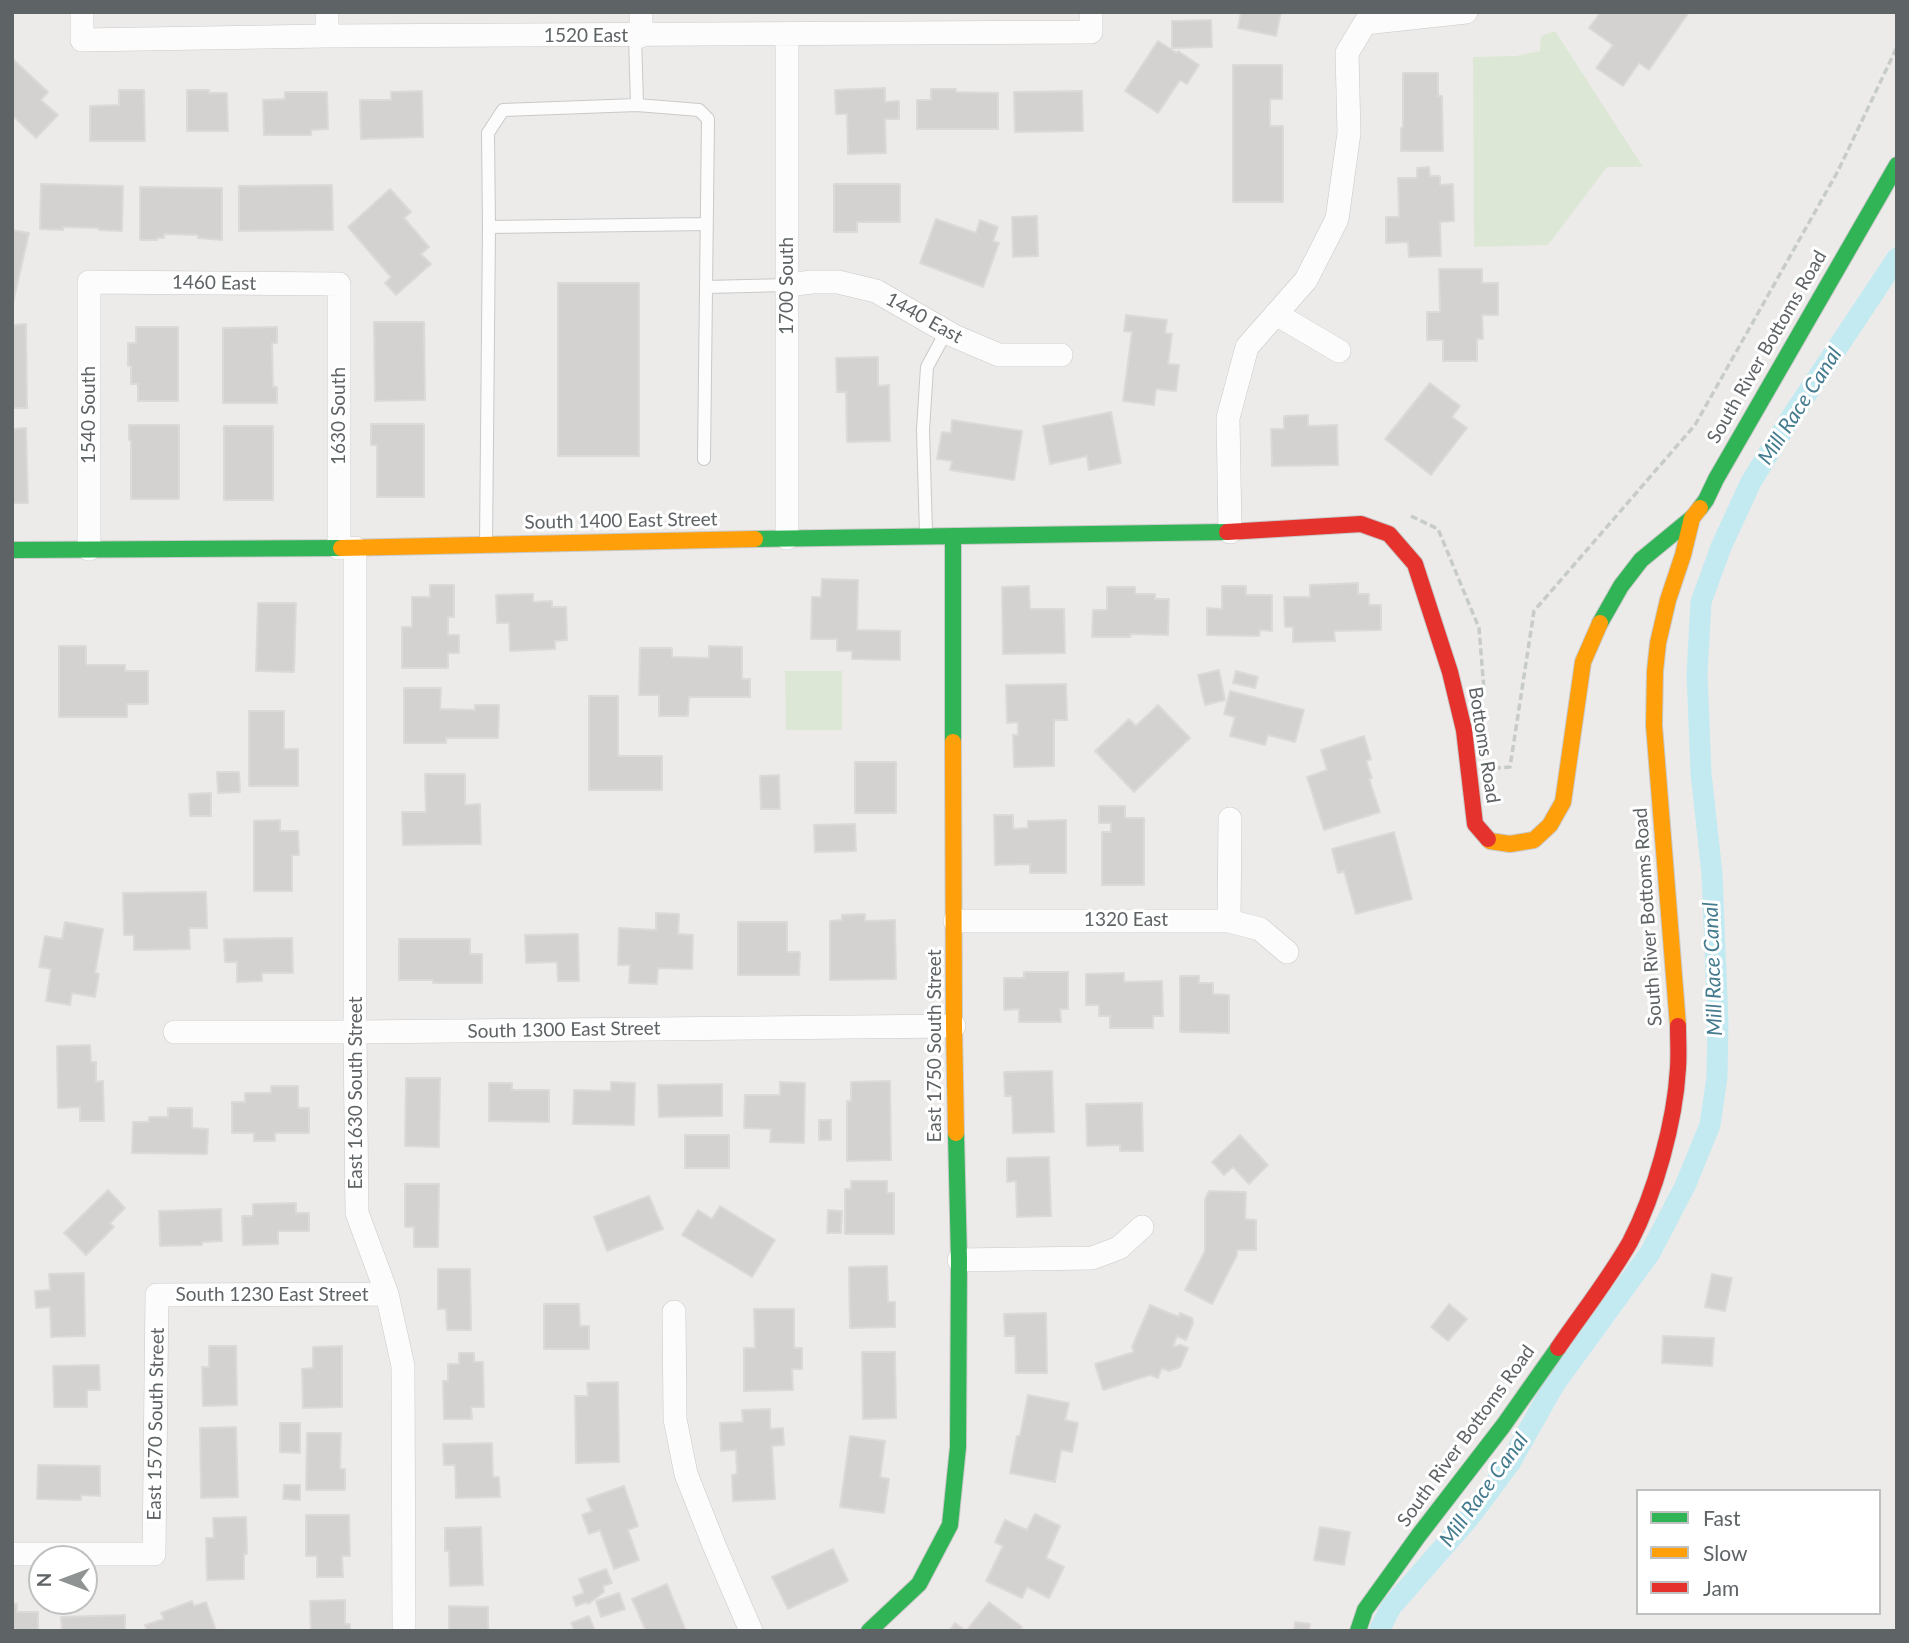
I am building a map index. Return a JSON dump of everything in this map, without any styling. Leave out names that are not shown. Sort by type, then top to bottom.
[{"type":"street","name":"1520 East","points":[[82,12],[82,40],[327,36],[787,35],[1091,22]]},
{"type":"street","points":[[327,12],[327,36]]},
{"type":"street","points":[[638,36],[641,12]]},
{"type":"street","points":[[1230,532],[1228,418],[1247,347],[1306,280],[1337,219],[1349,132],[1347,53],[1366,23],[1466,12]]},
{"type":"street","name":"1700 South","points":[[787,35],[787,538]]},
{"type":"street","name":"South River Bottoms Road","points":[[1358,1631],[1366,1610],[1424,1528],[1503,1426],[1598,1292],[1630,1241],[1653,1186],[1670,1128],[1678,1069],[1678,1025],[1654,725],[1658,643],[1668,600],[1692,518],[1706,500],[1897,165]]},
{"type":"street","name":"1460 East","points":[[89,282],[339,284]]},
{"type":"street","name":"1540 South","points":[[89,282],[89,549]]},
{"type":"street","name":"1440 East","points":[[787,285],[838,282],[876,291],[946,332],[999,355],[1061,355]]},
{"type":"street","name":"1630 South","points":[[339,284],[347,548]]},
{"type":"street","points":[[1276,314],[1339,351]]},
{"type":"street","name":"Bottoms Road","points":[[1230,532],[1361,524],[1389,534],[1415,564],[1450,672],[1464,730],[1475,824],[1490,841],[1510,844],[1534,840],[1550,825],[1563,802],[1583,662],[1603,615],[1641,560],[1692,518]]},
{"type":"street","name":"South 1400 East Street","points":[[12,550],[347,548],[1230,532]]},
{"type":"street","name":"East 1750 South Street","points":[[869,1631],[890,1617],[919,1584],[950,1525],[958,1447],[953,537]]},
{"type":"street","name":"East 1630 South Street","points":[[347,548],[356,1213],[387,1294],[403,1366],[404,1631]]},
{"type":"street","points":[[1229,920],[1230,818]]},
{"type":"street","name":"1320 East","points":[[955,920],[1229,920],[1261,929],[1287,952]]},
{"type":"street","name":"South 1300 East Street","points":[[175,1031],[355,1032],[954,1026]]},
{"type":"street","points":[[959,1261],[1092,1258],[1119,1248],[1142,1227]]},
{"type":"street","name":"South 1230 East Street","points":[[157,1295],[387,1294]]},
{"type":"street","name":"East 1570 South Street","points":[[12,1554],[154,1554],[157,1295]]},
{"type":"street","points":[[674,1312],[675,1419],[687,1474],[751,1631]]},
{"type":"lane","points":[[637,105],[638,36]]},
{"type":"lane","points":[[486,545],[488,133],[503,110],[637,105],[699,110],[708,119],[704,459]]},
{"type":"lane","points":[[489,227],[707,224]]},
{"type":"lane","points":[[706,288],[787,285]]},
{"type":"lane","points":[[926,537],[923,430],[927,367],[946,332]]},
{"type":"path","points":[[1489,761],[1498,768],[1510,767],[1534,611],[1695,425],[1838,171],[1897,47]]},
{"type":"path","points":[[1400,511],[1438,529],[1479,628],[1484,694]]},
{"type":"green space","points":[[1555,31],[1643,167],[1607,167],[1548,245],[1474,247],[1473,57],[1516,56],[1540,51],[1541,36]]},
{"type":"green space","points":[[785,671],[842,671],[842,730],[786,730]]},
{"type":"building","points":[[1241,12],[1281,12],[1276,36],[1238,28]]},
{"type":"building","points":[[1601,12],[1689,12],[1649,70],[1639,63],[1623,86],[1596,68],[1613,45],[1589,28]]},
{"type":"building","points":[[1211,20],[1212,47],[1172,48],[1172,21]]},
{"type":"building","points":[[1158,41],[1199,65],[1187,84],[1180,80],[1158,113],[1125,91]]},
{"type":"building","points":[[14,60],[48,92],[41,100],[58,115],[36,138],[12,115]]},
{"type":"building","points":[[1233,65],[1282,65],[1282,99],[1270,99],[1270,126],[1283,126],[1283,202],[1233,202]]},
{"type":"building","points":[[1403,73],[1438,73],[1438,96],[1442,96],[1443,151],[1401,151]]},
{"type":"building","points":[[885,88],[885,102],[899,101],[899,119],[885,119],[886,153],[848,154],[847,114],[836,114],[835,90]]},
{"type":"building","points":[[931,89],[998,93],[998,129],[917,129],[917,100],[931,100]]},
{"type":"building","points":[[119,90],[144,90],[145,141],[90,141],[90,106],[119,105]]},
{"type":"building","points":[[187,90],[227,93],[228,131],[187,131]]},
{"type":"building","points":[[422,91],[423,137],[361,139],[360,100],[391,100],[391,92]]},
{"type":"building","points":[[1082,91],[1083,131],[1015,132],[1014,92]]},
{"type":"building","points":[[285,92],[327,92],[328,129],[311,130],[311,135],[264,135],[263,100],[285,99]]},
{"type":"building","points":[[1429,167],[1430,176],[1440,176],[1440,185],[1453,184],[1454,221],[1440,222],[1441,256],[1409,257],[1408,242],[1386,243],[1386,217],[1399,217],[1398,178],[1417,178],[1417,168]]},
{"type":"building","points":[[41,184],[123,186],[122,231],[63,227],[63,230],[40,229]]},
{"type":"building","points":[[834,184],[900,184],[900,222],[857,222],[857,232],[834,232]]},
{"type":"building","points":[[332,185],[333,230],[239,231],[239,186]]},
{"type":"building","points":[[140,187],[222,188],[222,240],[198,238],[198,235],[164,234],[164,238],[157,240],[140,240]]},
{"type":"building","points":[[390,189],[411,212],[404,218],[429,247],[421,254],[431,264],[396,295],[385,283],[391,277],[348,227]]},
{"type":"building","points":[[1037,216],[1038,256],[1013,257],[1012,217]]},
{"type":"building","points":[[936,219],[976,233],[980,220],[998,227],[993,241],[999,243],[983,287],[920,263]]},
{"type":"building","points":[[12,230],[29,233],[12,307]]},
{"type":"building","points":[[1439,269],[1482,269],[1482,283],[1498,283],[1498,315],[1482,315],[1483,339],[1477,339],[1477,361],[1443,361],[1443,340],[1427,340],[1427,312],[1440,312]]},
{"type":"building","points":[[558,283],[639,283],[639,456],[558,456]]},
{"type":"building","points":[[1126,315],[1167,320],[1165,333],[1172,334],[1168,364],[1179,365],[1176,391],[1156,389],[1154,405],[1123,401],[1132,332],[1124,331]]},
{"type":"building","points":[[374,322],[424,322],[425,400],[375,401]]},
{"type":"building","points":[[26,324],[27,408],[12,408],[12,325]]},
{"type":"building","points":[[136,327],[178,327],[178,401],[138,401],[138,384],[131,384],[131,366],[128,366],[128,343],[136,343]]},
{"type":"building","points":[[277,327],[277,343],[272,343],[273,387],[277,387],[277,403],[223,403],[223,328]]},
{"type":"building","points":[[878,357],[878,386],[889,385],[890,441],[847,442],[846,392],[837,392],[836,358]]},
{"type":"building","points":[[1430,383],[1460,406],[1452,417],[1467,428],[1431,475],[1385,439]]},
{"type":"building","points":[[1111,412],[1121,463],[1089,470],[1087,456],[1050,464],[1043,426]]},
{"type":"building","points":[[1308,415],[1308,426],[1337,425],[1338,465],[1272,466],[1271,429],[1284,429],[1284,416]]},
{"type":"building","points":[[952,420],[1022,431],[1014,480],[950,470],[952,461],[937,459],[942,432],[951,433]]},
{"type":"building","points":[[371,424],[424,424],[424,497],[377,497],[377,445],[371,445]]},
{"type":"building","points":[[129,425],[179,425],[179,499],[131,499]]},
{"type":"building","points":[[224,426],[273,426],[273,500],[224,500]]},
{"type":"building","points":[[26,428],[28,503],[12,503],[12,429]]},
{"type":"building","points":[[822,579],[858,580],[857,630],[900,631],[900,660],[852,659],[852,651],[837,651],[837,639],[811,639],[812,597],[821,597]]},
{"type":"building","points":[[1358,583],[1358,594],[1369,594],[1369,605],[1381,605],[1381,630],[1334,631],[1335,641],[1293,642],[1293,627],[1285,627],[1284,597],[1310,597],[1310,585]]},
{"type":"building","points":[[430,585],[454,585],[454,617],[448,617],[448,635],[459,635],[459,653],[448,653],[448,668],[402,668],[402,627],[412,627],[412,597],[430,597]]},
{"type":"building","points":[[1029,586],[1030,609],[1064,609],[1065,653],[1003,654],[1002,587]]},
{"type":"building","points":[[1222,586],[1246,586],[1246,595],[1272,595],[1272,631],[1260,630],[1259,636],[1207,635],[1207,608],[1222,609]]},
{"type":"building","points":[[1107,587],[1135,587],[1135,594],[1155,594],[1155,599],[1169,599],[1168,635],[1092,637],[1093,610],[1107,610]]},
{"type":"building","points":[[533,594],[533,602],[552,601],[552,607],[566,607],[567,640],[555,641],[555,649],[510,651],[509,623],[497,623],[496,595]]},
{"type":"building","points":[[258,603],[296,603],[294,672],[256,671]]},
{"type":"building","points":[[59,646],[86,646],[86,665],[125,665],[125,671],[148,671],[148,704],[127,704],[127,717],[59,717]]},
{"type":"building","points":[[709,646],[742,647],[742,679],[750,679],[750,697],[689,697],[688,716],[659,716],[659,695],[639,695],[640,648],[672,648],[672,657],[709,658]]},
{"type":"building","points":[[1219,670],[1225,700],[1205,705],[1198,675]]},
{"type":"building","points":[[1236,671],[1258,677],[1255,688],[1233,683]]},
{"type":"building","points":[[1066,684],[1067,720],[1054,720],[1054,766],[1014,767],[1013,735],[1018,735],[1018,722],[1007,723],[1006,685]]},
{"type":"building","points":[[404,688],[441,688],[440,709],[475,710],[475,705],[499,705],[498,738],[446,738],[446,743],[404,743]]},
{"type":"building","points":[[1230,691],[1304,710],[1295,742],[1268,735],[1265,745],[1230,736],[1235,717],[1224,714]]},
{"type":"building","points":[[589,696],[618,696],[618,756],[662,756],[662,790],[589,790]]},
{"type":"building","points":[[1158,705],[1190,738],[1134,792],[1095,751],[1129,719],[1136,726]]},
{"type":"building","points":[[249,711],[284,711],[284,749],[298,749],[298,786],[249,786]]},
{"type":"building","points":[[1364,736],[1371,759],[1366,761],[1372,778],[1369,779],[1380,812],[1324,830],[1307,777],[1327,770],[1321,750]]},
{"type":"building","points":[[855,762],[896,762],[896,813],[855,813]]},
{"type":"building","points":[[217,772],[239,772],[240,792],[218,793]]},
{"type":"building","points":[[425,774],[465,774],[465,805],[480,804],[481,844],[403,845],[402,812],[426,812]]},
{"type":"building","points":[[779,775],[780,809],[761,809],[760,776]]},
{"type":"building","points":[[211,793],[211,816],[190,816],[189,794]]},
{"type":"building","points":[[1099,806],[1125,806],[1125,818],[1144,818],[1144,885],[1102,885],[1102,832],[1111,832],[1111,823],[1099,823]]},
{"type":"building","points":[[994,815],[1013,815],[1013,829],[1028,828],[1028,821],[1066,820],[1066,873],[1030,873],[1030,864],[995,865]]},
{"type":"building","points":[[280,820],[280,831],[298,831],[299,855],[292,855],[292,891],[254,891],[254,821]]},
{"type":"building","points":[[855,824],[856,851],[815,852],[814,825]]},
{"type":"building","points":[[1394,832],[1412,899],[1356,914],[1344,871],[1338,873],[1332,849]]},
{"type":"building","points":[[206,892],[207,928],[189,928],[190,949],[134,950],[134,935],[124,935],[123,893]]},
{"type":"building","points":[[656,913],[679,914],[678,934],[693,935],[692,969],[658,968],[657,984],[629,983],[630,965],[618,965],[619,928],[656,930]]},
{"type":"building","points":[[865,914],[865,921],[895,920],[896,979],[830,980],[830,921],[842,920],[842,915]]},
{"type":"building","points":[[65,922],[103,929],[95,973],[99,974],[95,997],[72,993],[70,1005],[46,1001],[51,969],[39,967],[45,936],[62,939]]},
{"type":"building","points":[[738,922],[787,922],[787,952],[800,952],[799,975],[738,975]]},
{"type":"building","points":[[578,934],[579,981],[558,981],[557,962],[526,963],[525,935]]},
{"type":"building","points":[[292,938],[293,973],[262,973],[262,981],[237,982],[237,962],[225,962],[224,939]]},
{"type":"building","points":[[399,939],[470,939],[470,954],[482,954],[482,983],[399,980]]},
{"type":"building","points":[[1024,972],[1068,972],[1068,1009],[1060,1009],[1061,1022],[1019,1022],[1019,1009],[1004,1010],[1004,978],[1024,978]]},
{"type":"building","points":[[1124,973],[1124,982],[1162,981],[1163,1016],[1153,1016],[1153,1028],[1110,1028],[1110,1016],[1099,1016],[1099,1005],[1086,1005],[1086,974]]},
{"type":"building","points":[[1180,976],[1199,976],[1199,983],[1213,983],[1213,994],[1229,995],[1229,1033],[1180,1032]]},
{"type":"building","points":[[90,1045],[91,1062],[96,1062],[96,1082],[103,1081],[104,1121],[80,1121],[80,1107],[58,1108],[57,1046]]},
{"type":"building","points":[[1052,1071],[1054,1132],[1013,1133],[1012,1096],[1005,1096],[1004,1072]]},
{"type":"building","points":[[406,1078],[440,1078],[439,1147],[405,1146]]},
{"type":"building","points":[[890,1081],[891,1160],[847,1161],[847,1101],[851,1101],[851,1082]]},
{"type":"building","points":[[611,1082],[635,1083],[634,1125],[573,1124],[574,1090],[611,1091]]},
{"type":"building","points":[[780,1082],[805,1083],[804,1143],[770,1142],[771,1129],[744,1128],[745,1095],[780,1095]]},
{"type":"building","points":[[489,1083],[512,1083],[512,1090],[549,1090],[549,1122],[489,1121]]},
{"type":"building","points":[[722,1084],[722,1116],[659,1117],[658,1085]]},
{"type":"building","points":[[271,1086],[298,1086],[298,1108],[309,1108],[309,1133],[275,1133],[275,1141],[254,1141],[254,1133],[232,1133],[232,1102],[245,1102],[245,1093],[271,1093]]},
{"type":"building","points":[[1142,1103],[1143,1151],[1120,1151],[1120,1145],[1087,1146],[1086,1104]]},
{"type":"building","points":[[168,1108],[192,1108],[192,1128],[208,1129],[207,1154],[132,1153],[133,1122],[149,1122],[149,1117],[168,1117]]},
{"type":"building","points":[[819,1120],[831,1120],[831,1140],[819,1140]]},
{"type":"building","points":[[685,1135],[729,1135],[729,1168],[685,1168]]},
{"type":"building","points":[[1240,1135],[1268,1165],[1249,1184],[1233,1167],[1224,1175],[1212,1162]]},
{"type":"building","points":[[1049,1157],[1051,1216],[1017,1217],[1016,1181],[1007,1182],[1007,1158]]},
{"type":"building","points":[[851,1181],[887,1181],[887,1193],[894,1193],[894,1234],[845,1234],[845,1189],[851,1189]]},
{"type":"building","points":[[405,1184],[439,1184],[438,1247],[414,1247],[414,1227],[405,1227]]},
{"type":"building","points":[[108,1190],[125,1208],[110,1223],[114,1227],[86,1255],[64,1233]]},
{"type":"building","points":[[1209,1191],[1246,1192],[1245,1219],[1256,1220],[1256,1250],[1237,1250],[1237,1255],[1212,1304],[1185,1290],[1205,1251],[1205,1199]]},
{"type":"building","points":[[649,1196],[663,1229],[607,1251],[594,1217]]},
{"type":"building","points":[[296,1203],[296,1213],[309,1213],[309,1231],[278,1231],[278,1244],[243,1245],[242,1216],[253,1216],[253,1204]]},
{"type":"building","points":[[720,1206],[775,1240],[752,1277],[682,1235],[698,1210],[712,1219]]},
{"type":"building","points":[[221,1209],[222,1241],[202,1242],[202,1245],[160,1246],[159,1211]]},
{"type":"building","points":[[828,1210],[842,1211],[841,1233],[827,1233]]},
{"type":"building","points":[[887,1266],[888,1302],[895,1302],[895,1327],[850,1328],[849,1267]]},
{"type":"building","points":[[438,1269],[470,1269],[471,1330],[447,1330],[446,1309],[438,1309]]},
{"type":"building","points":[[84,1273],[85,1336],[51,1337],[50,1307],[36,1308],[35,1291],[50,1290],[49,1274]]},
{"type":"building","points":[[1712,1274],[1732,1278],[1725,1311],[1705,1307]]},
{"type":"building","points":[[544,1304],[579,1304],[580,1326],[589,1326],[589,1349],[544,1349]]},
{"type":"building","points":[[1449,1304],[1467,1319],[1448,1341],[1431,1327]]},
{"type":"building","points":[[1150,1305],[1179,1317],[1180,1313],[1192,1318],[1193,1323],[1186,1340],[1177,1336],[1173,1347],[1180,1345],[1188,1348],[1180,1367],[1169,1371],[1162,1368],[1158,1378],[1150,1375],[1103,1390],[1095,1364],[1134,1352],[1132,1347]]},
{"type":"building","points":[[754,1309],[794,1309],[794,1348],[802,1348],[802,1369],[792,1369],[793,1390],[744,1391],[744,1348],[755,1348]]},
{"type":"building","points":[[1046,1313],[1047,1373],[1016,1373],[1015,1336],[1005,1336],[1004,1314]]},
{"type":"building","points":[[1663,1336],[1714,1338],[1712,1366],[1662,1363]]},
{"type":"building","points":[[209,1346],[236,1346],[237,1405],[203,1406],[202,1367],[209,1367]]},
{"type":"building","points":[[342,1346],[342,1407],[303,1408],[302,1369],[313,1368],[313,1347]]},
{"type":"building","points":[[862,1352],[895,1352],[896,1418],[863,1419]]},
{"type":"building","points":[[459,1353],[474,1353],[474,1362],[483,1362],[484,1407],[471,1407],[472,1419],[444,1419],[443,1381],[448,1381],[448,1364],[459,1364]]},
{"type":"building","points":[[99,1365],[100,1390],[87,1390],[87,1407],[54,1407],[53,1366]]},
{"type":"building","points":[[618,1382],[619,1462],[576,1463],[575,1396],[588,1396],[587,1383]]},
{"type":"building","points":[[1028,1395],[1069,1403],[1065,1420],[1078,1423],[1072,1452],[1061,1450],[1055,1482],[1010,1473]]},
{"type":"building","points":[[770,1409],[770,1429],[783,1428],[784,1445],[772,1446],[775,1499],[733,1501],[732,1475],[737,1474],[736,1450],[721,1451],[720,1423],[743,1422],[742,1410]]},
{"type":"building","points":[[280,1423],[300,1423],[300,1453],[280,1452]]},
{"type":"building","points":[[236,1427],[238,1497],[201,1498],[200,1428]]},
{"type":"building","points":[[307,1433],[341,1433],[340,1469],[345,1469],[345,1490],[306,1490]]},
{"type":"building","points":[[850,1436],[885,1441],[880,1477],[889,1479],[884,1513],[840,1507]]},
{"type":"building","points":[[492,1443],[493,1477],[499,1477],[500,1497],[456,1498],[455,1465],[444,1465],[443,1444]]},
{"type":"building","points":[[38,1465],[100,1466],[100,1496],[81,1495],[81,1500],[37,1499]]},
{"type":"building","points":[[284,1485],[300,1485],[300,1500],[283,1499]]},
{"type":"building","points":[[624,1486],[638,1526],[628,1530],[639,1560],[614,1569],[600,1530],[589,1534],[582,1515],[592,1511],[587,1499]]},
{"type":"building","points":[[1035,1514],[1060,1526],[1046,1558],[1064,1567],[1049,1598],[1027,1587],[1022,1598],[986,1581],[1003,1546],[995,1542],[1005,1520],[1027,1530]]},
{"type":"building","points":[[306,1515],[349,1515],[350,1556],[342,1556],[343,1577],[317,1577],[317,1556],[306,1556]]},
{"type":"building","points":[[246,1517],[247,1554],[244,1554],[244,1579],[207,1580],[206,1538],[214,1538],[213,1518]]},
{"type":"building","points":[[481,1527],[483,1585],[450,1586],[445,1528]]},
{"type":"building","points":[[1320,1527],[1350,1532],[1344,1565],[1314,1560]]},
{"type":"building","points":[[833,1549],[848,1581],[788,1609],[772,1577]]},
{"type":"building","points":[[606,1569],[612,1583],[603,1586],[604,1592],[588,1604],[587,1602],[576,1606],[573,1597],[584,1593],[579,1579]]},
{"type":"building","points":[[667,1584],[686,1631],[646,1631],[632,1599]]},
{"type":"building","points":[[619,1593],[625,1609],[601,1617],[596,1601]]},
{"type":"building","points":[[345,1600],[345,1624],[350,1624],[350,1631],[311,1631],[310,1601]]},
{"type":"building","points":[[192,1601],[194,1606],[206,1602],[216,1630],[147,1631],[145,1625],[164,1619],[161,1613]]},
{"type":"building","points":[[989,1602],[1022,1627],[1019,1631],[966,1631]]},
{"type":"building","points":[[12,1604],[17,1604],[17,1612],[38,1615],[38,1631],[12,1631]]},
{"type":"building","points":[[449,1606],[488,1607],[488,1631],[449,1631]]},
{"type":"building","points":[[125,1615],[125,1631],[62,1631],[61,1617]]},
{"type":"building","points":[[589,1616],[595,1631],[575,1631],[571,1623]]},
{"type":"building","points":[[1295,1622],[1310,1624],[1309,1631],[1294,1631]]},
{"type":"building","points":[[955,1623],[966,1631],[949,1631]]},
{"type":"waterway","name":"Mill Race Canal","points":[[1379,1631],[1391,1607],[1469,1518],[1510,1463],[1554,1385],[1650,1253],[1685,1186],[1710,1125],[1717,1077],[1718,1021],[1712,874],[1701,773],[1697,674],[1701,602],[1721,547],[1751,482],[1897,258]]},
{"type":"traffic: fast","points":[[1700,508],[1897,165]]},
{"type":"traffic: fast","points":[[1600,623],[1621,586],[1641,560],[1692,518]]},
{"type":"traffic: fast","points":[[755,539],[1227,532]]},
{"type":"traffic: fast","points":[[953,537],[953,742]]},
{"type":"traffic: fast","points":[[12,550],[341,548]]},
{"type":"traffic: fast","points":[[869,1631],[919,1584],[950,1525],[958,1447],[959,1260],[956,1133]]},
{"type":"traffic: fast","points":[[1358,1631],[1365,1610],[1558,1348]]},
{"type":"traffic: slow","points":[[1678,1026],[1654,725],[1655,671],[1668,600],[1692,518],[1700,508]]},
{"type":"traffic: slow","points":[[341,548],[755,539]]},
{"type":"traffic: slow","points":[[1488,839],[1510,844],[1534,840],[1550,825],[1563,802],[1583,662],[1600,623]]},
{"type":"traffic: slow","points":[[953,742],[956,1133]]},
{"type":"traffic: jam","points":[[1227,532],[1361,524],[1389,534],[1415,564],[1450,672],[1464,730],[1475,824],[1488,839]]},
{"type":"traffic: jam","points":[[1558,1348],[1622,1256],[1648,1202],[1673,1111],[1678,1068],[1678,1026]]}]
